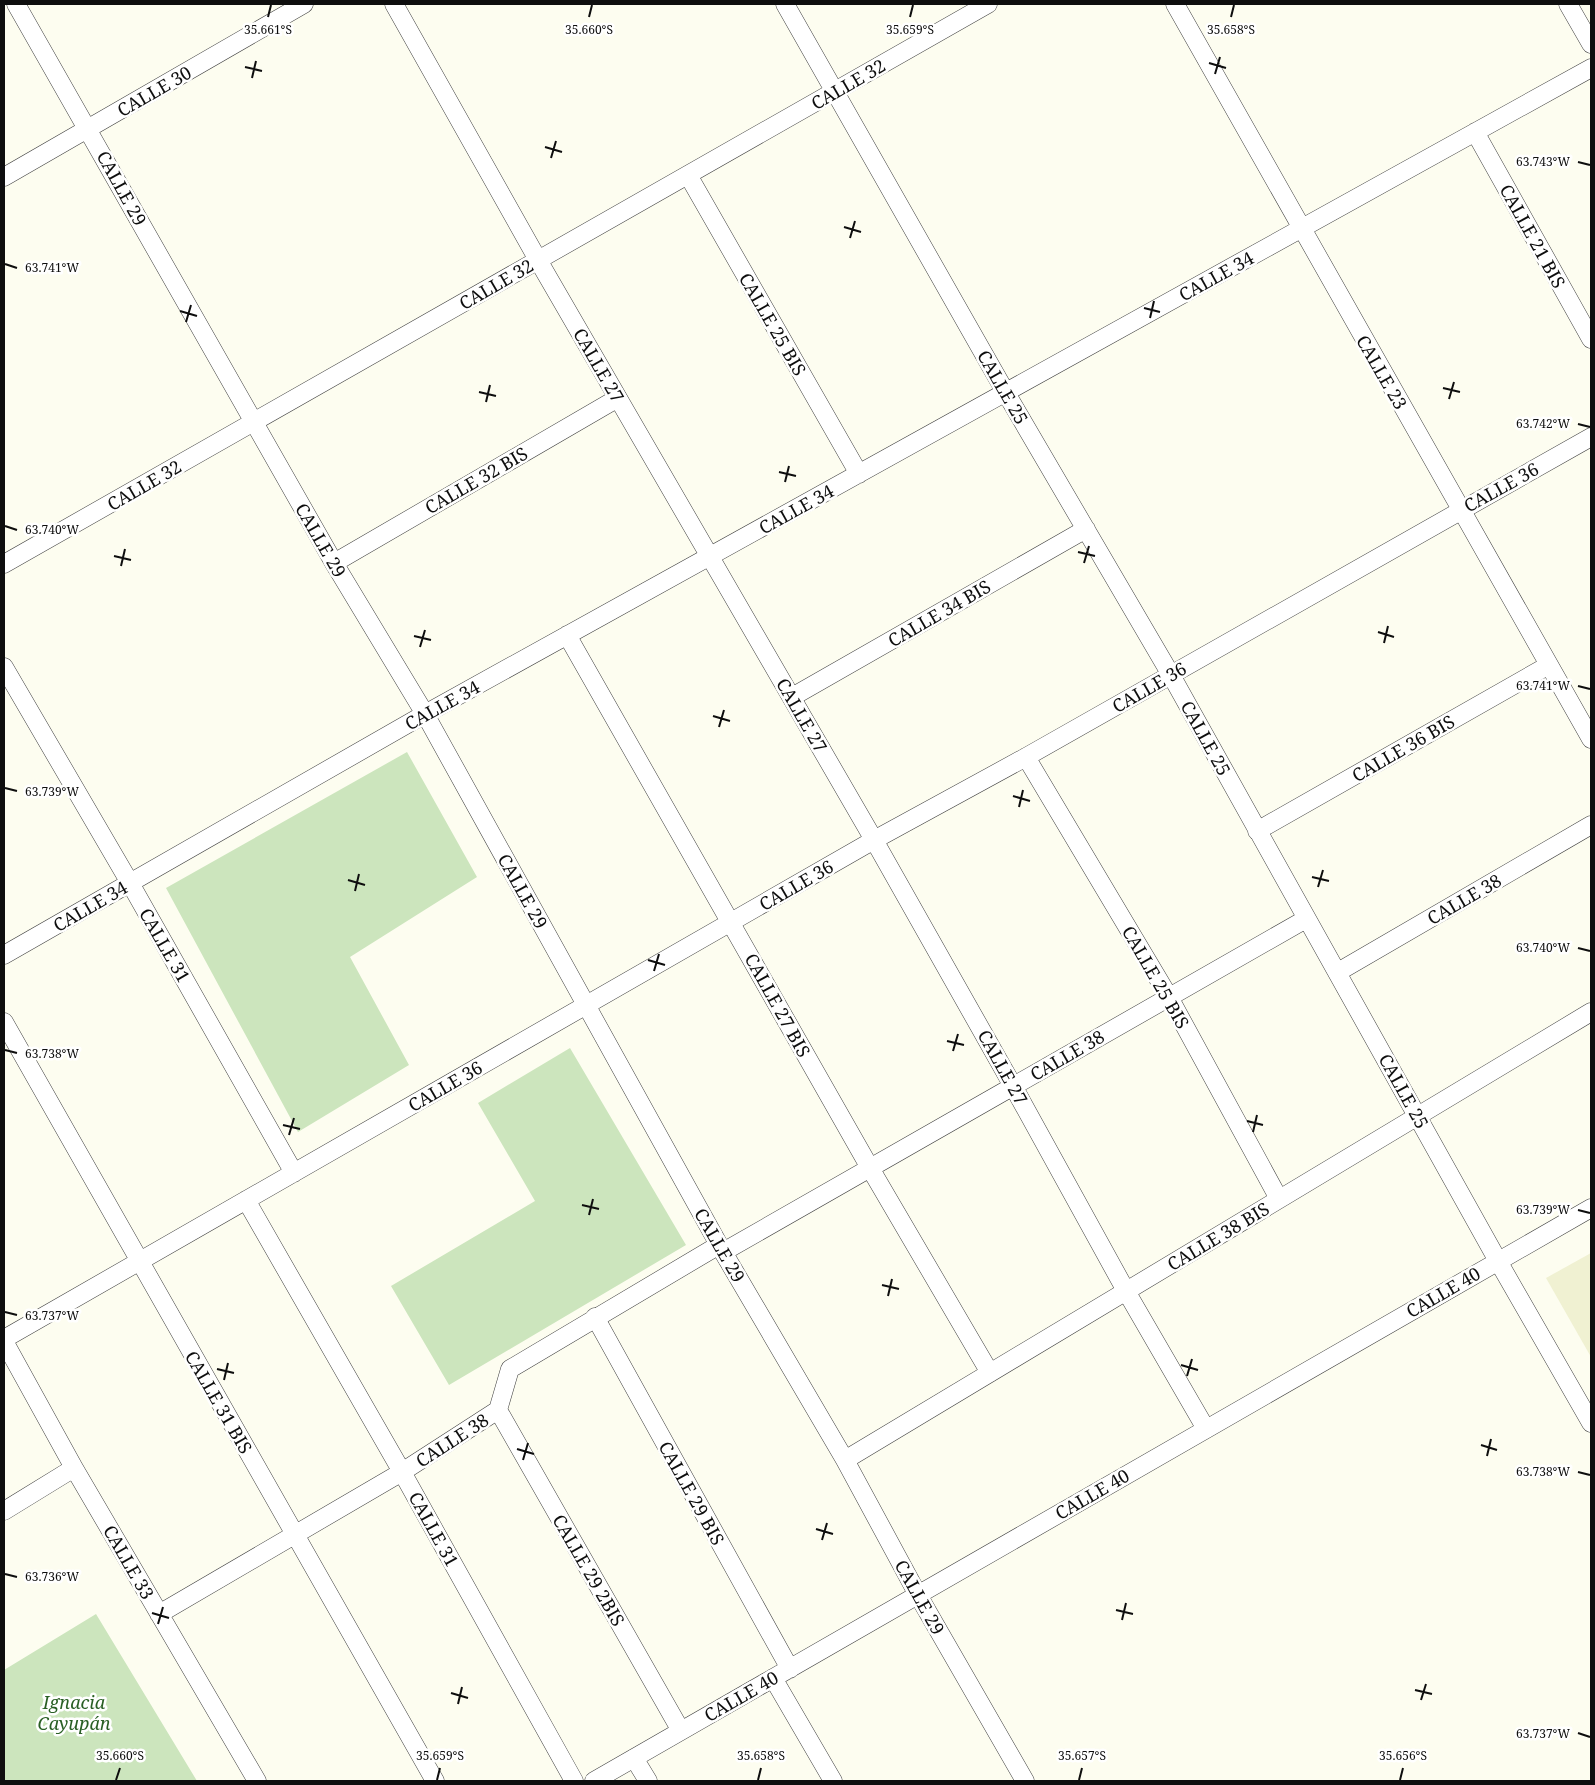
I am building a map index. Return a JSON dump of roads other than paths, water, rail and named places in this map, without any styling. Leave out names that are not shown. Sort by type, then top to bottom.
[{"type":"street","name":"CALLE 29","points":[[16,4],[89,129],[334,563],[425,714],[721,1249],[844,1460],[918,1595],[1025,1781]]},
{"type":"street","name":"CALLE 30","points":[[4,177],[304,4]]},
{"type":"street","name":"CALLE 27","points":[[394,4],[538,260],[874,840],[1126,1291],[1206,1429]]},
{"type":"street","name":"CALLE 25","points":[[785,4],[1006,393],[1171,675],[1498,1261],[1591,1423]]},
{"type":"street","name":"CALLE 32","points":[[4,564],[988,4]]},
{"type":"street","name":"CALLE 23","points":[[1175,4],[1591,739]]},
{"type":"street","points":[[1568,4],[1591,44]]},
{"type":"street","name":"CALLE 34","points":[[4,955],[425,714],[1591,68]]},
{"type":"street","name":"CALLE 21 BIS","points":[[1475,132],[1591,339]]},
{"type":"street","name":"CALLE 25 BIS","points":[[688,175],[859,474]]},
{"type":"street","name":"CALLE 32 BIS","points":[[334,563],[618,398]]},
{"type":"street","name":"CALLE 36","points":[[4,1340],[874,840],[1026,758],[1591,436]]},
{"type":"street","name":"CALLE 34 BIS","points":[[792,697],[1086,529]]},
{"type":"street","name":"CALLE 27 BIS","points":[[568,635],[870,1168],[990,1373]]},
{"type":"street","name":"CALLE 36 BIS","points":[[1257,831],[1549,665]]},
{"type":"street","name":"CALLE 31","points":[[4,666],[130,883],[294,1173]]},
{"type":"street","name":"CALLE 25 BIS","points":[[1026,758],[1169,997],[1279,1199]]},
{"type":"street","name":"CALLE 38","points":[[1338,972],[1591,825]]},
{"type":"street","name":"CALLE 38","points":[[159,1614],[402,1472],[498,1410],[510,1369],[595,1317],[870,1168],[1306,919]]},
{"type":"street","name":"CALLE 38 BIS","points":[[844,1460],[1591,1012]]},
{"type":"street","name":"CALLE 31 BIS","points":[[4,1022],[435,1781]]},
{"type":"street","name":"CALLE 31","points":[[246,1200],[402,1472],[574,1781]]},
{"type":"street","name":"CALLE 40","points":[[594,1781],[1591,1208]]},
{"type":"street","name":"CALLE 29 BIS","points":[[595,1317],[790,1668]]},
{"type":"street","name":"CALLE 33","points":[[4,1340],[74,1468],[255,1780]]},
{"type":"street","name":"CALLE 29 2BIS","points":[[498,1410],[681,1731]]},
{"type":"street","points":[[4,1511],[74,1468]]},
{"type":"street","points":[[772,1678],[833,1781]]},
{"type":"street","points":[[634,1758],[648,1781]]},
{"type":"park label","name":"Ignacia Cayupán","points":[[74,1712]]}]
